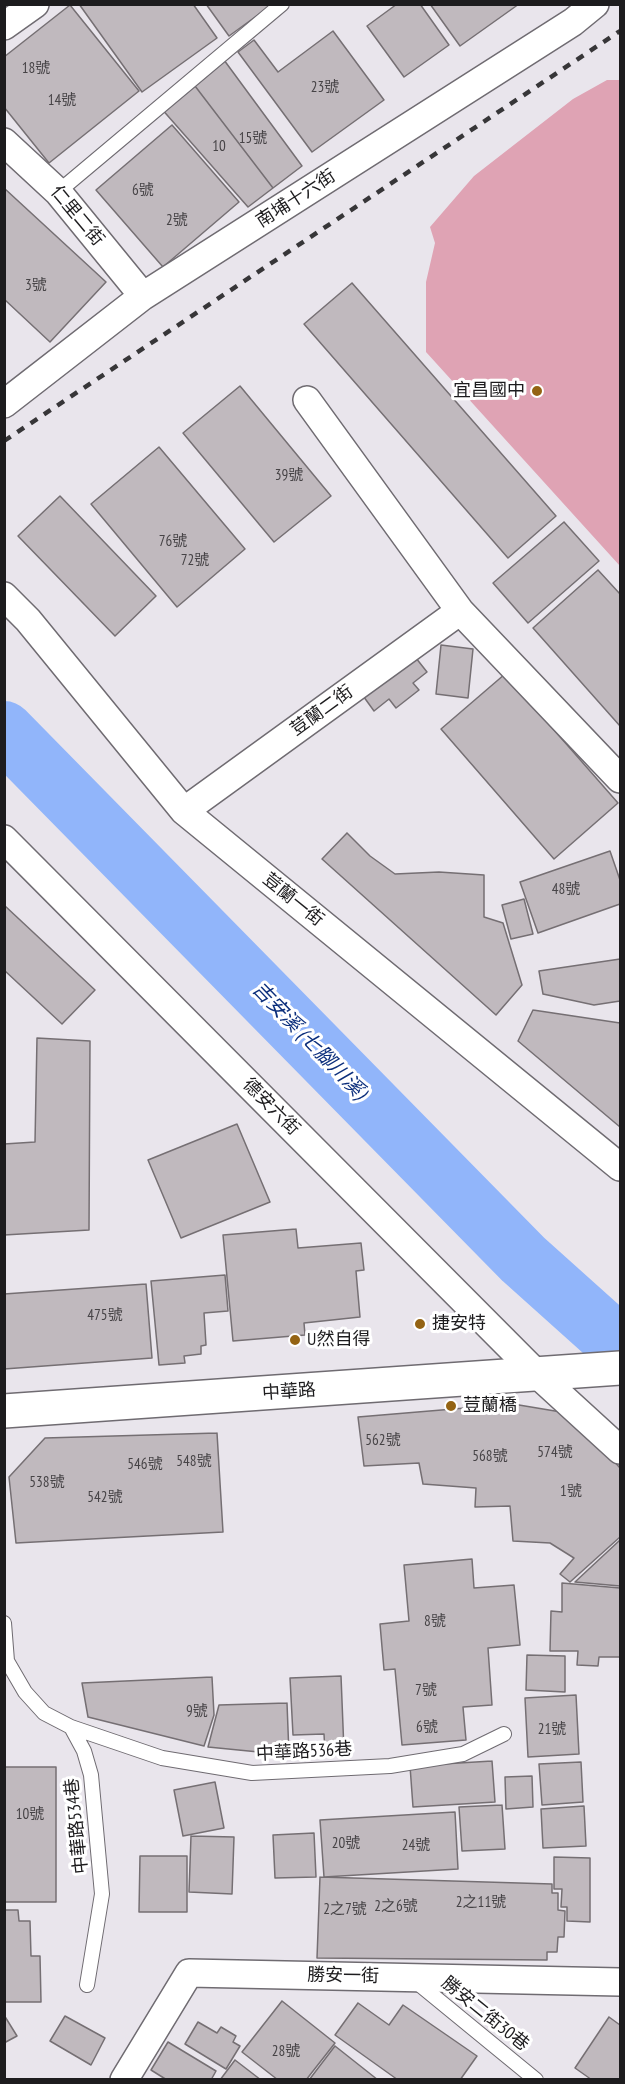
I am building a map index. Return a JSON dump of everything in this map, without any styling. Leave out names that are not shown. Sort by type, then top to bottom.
[{"type":"main road","name":"中華路","points":[[4,1411],[621,1368]]},
{"type":"street","points":[[4,26],[35,4]]},
{"type":"street","name":"南埔十六街","points":[[4,404],[142,296],[567,13],[594,4]]},
{"type":"street","name":"仁里二街","points":[[4,142],[58,192],[142,296]]},
{"type":"street","points":[[307,400],[460,611],[621,779]]},
{"type":"street","name":"荳蘭一街","points":[[4,596],[28,620],[184,811],[621,1167]]},
{"type":"street","name":"荳蘭二街","points":[[184,811],[460,611]]},
{"type":"street","name":"德安六街","points":[[4,839],[538,1375],[621,1450]]},
{"type":"street","name":"勝安一街","points":[[124,2079],[189,1973],[621,1982]]},
{"type":"lane","points":[[58,192],[282,4]]},
{"type":"lane","points":[[4,1623],[7,1661],[25,1692],[44,1713],[71,1727]]},
{"type":"lane","name":"中華路536巷","points":[[71,1727],[162,1758],[252,1773],[401,1764],[463,1754],[504,1734]]},
{"type":"lane","name":"中華路534巷","points":[[71,1727],[84,1751],[91,1775],[102,1894],[87,1984]]},
{"type":"lane","name":"勝安二街30巷","points":[[411,1977],[536,2079]]},
{"type":"shaded area","name":"宜昌國中","points":[[607,80],[620,80],[620,566],[426,352],[426,282],[435,243],[430,227],[474,176],[573,99]]},
{"type":"building","points":[[79,4],[193,4],[217,38],[142,92]]},
{"type":"building","points":[[206,4],[273,4],[229,36]]},
{"type":"building","points":[[397,4],[420,4],[449,45],[404,77],[367,26]]},
{"type":"building","points":[[430,4],[519,4],[460,46]]},
{"type":"building","points":[[70,5],[139,91],[49,163],[4,107],[4,57]]},
{"type":"building","points":[[333,31],[384,100],[312,152],[238,52],[254,40],[278,72]]},
{"type":"building","points":[[224,60],[302,166],[273,188],[195,86]]},
{"type":"building","points":[[195,86],[273,188],[248,207],[160,107]]},
{"type":"building","points":[[172,125],[239,202],[163,267],[96,190]]},
{"type":"building","points":[[4,188],[106,282],[50,342],[4,299]]},
{"type":"building","points":[[352,283],[556,516],[508,558],[304,324]]},
{"type":"building","points":[[240,386],[331,496],[274,542],[183,433]]},
{"type":"building","points":[[159,447],[245,549],[177,607],[91,504]]},
{"type":"building","points":[[60,496],[156,596],[115,636],[18,536]]},
{"type":"building","points":[[564,522],[599,561],[528,623],[493,583]]},
{"type":"building","points":[[598,570],[620,594],[620,726],[533,628]]},
{"type":"building","points":[[441,645],[473,649],[468,698],[436,694]]},
{"type":"building","points":[[412,653],[427,672],[413,683],[419,690],[396,708],[389,699],[374,711],[361,693]]},
{"type":"building","points":[[505,674],[618,803],[554,859],[441,729]]},
{"type":"building","points":[[347,833],[370,856],[395,874],[439,872],[484,875],[484,917],[503,923],[522,985],[496,1015],[322,859]]},
{"type":"building","points":[[610,851],[620,880],[620,904],[538,933],[520,882]]},
{"type":"building","points":[[524,899],[533,934],[511,939],[502,905]]},
{"type":"building","points":[[4,905],[95,990],[62,1024],[4,970]]},
{"type":"building","points":[[620,959],[620,1001],[594,1005],[543,994],[539,971]]},
{"type":"building","points":[[533,1010],[620,1023],[620,1127],[518,1041]]},
{"type":"building","points":[[37,1038],[90,1041],[89,1230],[4,1235],[4,1144],[35,1142]]},
{"type":"building","points":[[237,1124],[270,1202],[181,1238],[148,1160]]},
{"type":"building","points":[[296,1229],[298,1248],[361,1243],[364,1270],[356,1271],[360,1317],[304,1323],[305,1335],[233,1341],[223,1235]]},
{"type":"building","points":[[225,1275],[228,1311],[204,1313],[206,1345],[201,1346],[201,1354],[184,1356],[185,1363],[159,1365],[151,1281]]},
{"type":"building","points":[[146,1284],[152,1358],[4,1369],[4,1294]]},
{"type":"building","points":[[513,1404],[573,1414],[620,1468],[620,1537],[570,1582],[560,1574],[574,1558],[550,1543],[513,1541],[510,1506],[475,1507],[476,1488],[423,1484],[419,1463],[364,1466],[358,1417]]},
{"type":"building","points":[[217,1433],[223,1532],[16,1543],[9,1477],[45,1438]]},
{"type":"building","points":[[620,1540],[620,1586],[575,1582]]},
{"type":"building","points":[[472,1559],[474,1588],[514,1585],[520,1645],[488,1648],[492,1705],[463,1707],[466,1740],[402,1745],[395,1669],[384,1670],[380,1624],[409,1621],[404,1565]]},
{"type":"building","points":[[562,1583],[620,1588],[620,1657],[599,1657],[598,1666],[577,1665],[578,1651],[550,1651],[551,1611],[562,1612]]},
{"type":"building","points":[[527,1655],[565,1656],[565,1692],[526,1690]]},
{"type":"building","points":[[341,1676],[344,1751],[325,1752],[324,1734],[293,1735],[290,1678]]},
{"type":"building","points":[[212,1677],[214,1715],[204,1746],[88,1717],[82,1683]]},
{"type":"building","points":[[576,1695],[579,1754],[528,1757],[525,1698]]},
{"type":"building","points":[[287,1703],[289,1755],[208,1747],[219,1705]]},
{"type":"building","points":[[492,1761],[495,1802],[413,1807],[410,1766]]},
{"type":"building","points":[[581,1762],[583,1802],[542,1805],[539,1764]]},
{"type":"building","points":[[4,1767],[56,1767],[56,1902],[4,1902]]},
{"type":"building","points":[[532,1776],[533,1807],[506,1809],[505,1777]]},
{"type":"building","points":[[215,1782],[224,1828],[183,1836],[174,1790]]},
{"type":"building","points":[[502,1805],[505,1849],[462,1851],[459,1807]]},
{"type":"building","points":[[584,1806],[586,1846],[543,1848],[541,1809]]},
{"type":"building","points":[[455,1812],[458,1869],[324,1877],[320,1820]]},
{"type":"building","points":[[314,1833],[316,1877],[275,1878],[273,1835]]},
{"type":"building","points":[[191,1836],[234,1837],[232,1894],[189,1892]]},
{"type":"building","points":[[140,1856],[187,1856],[187,1912],[139,1912]]},
{"type":"building","points":[[554,1857],[590,1858],[590,1922],[567,1921],[567,1907],[561,1907],[562,1889],[554,1889]]},
{"type":"building","points":[[320,1877],[552,1884],[552,1893],[558,1893],[558,1910],[565,1911],[564,1937],[558,1937],[557,1952],[547,1952],[547,1960],[317,1958]]},
{"type":"building","points":[[4,1910],[18,1910],[19,1921],[30,1921],[31,1956],[40,1956],[41,2002],[4,2002]]},
{"type":"building","points":[[282,2001],[335,2043],[306,2080],[278,2080],[242,2052]]},
{"type":"building","points":[[358,2003],[389,2025],[403,2005],[477,2056],[460,2080],[398,2080],[335,2035]]},
{"type":"building","points":[[4,2015],[17,2036],[4,2043]]},
{"type":"building","points":[[65,2016],[105,2038],[91,2065],[50,2041]]},
{"type":"building","points":[[609,2017],[620,2025],[620,2080],[592,2080],[575,2068]]},
{"type":"building","points":[[198,2022],[217,2033],[221,2027],[236,2036],[233,2042],[240,2046],[226,2069],[185,2044]]},
{"type":"building","points":[[168,2042],[216,2071],[211,2080],[167,2080],[151,2070]]},
{"type":"building","points":[[335,2046],[378,2080],[309,2080]]},
{"type":"building","points":[[235,2060],[261,2080],[220,2080]]},
{"type":"waterway","name":"吉安溪 (七腳川溪)","points":[[4,731],[523,1259],[620,1346]]},
{"type":"railway","points":[[4,441],[620,31]]},
{"type":"place","name":"宜昌國中","points":[[537,391]]},
{"type":"place","name":"捷安特","points":[[420,1324]]},
{"type":"place","name":"U然自得","points":[[295,1340]]},
{"type":"place","name":"荳蘭橋","points":[[451,1406]]}]
